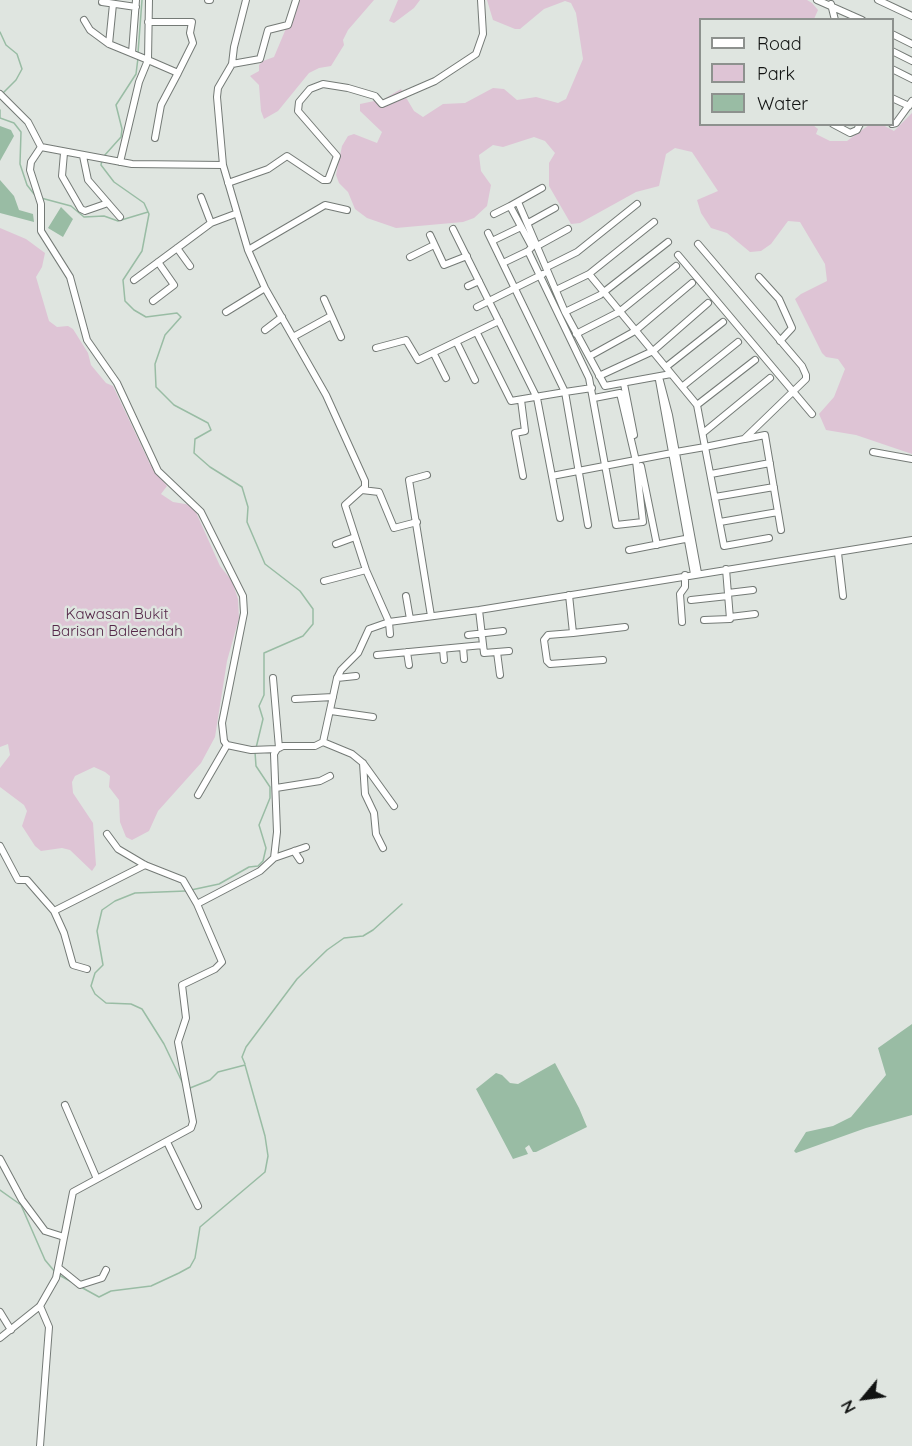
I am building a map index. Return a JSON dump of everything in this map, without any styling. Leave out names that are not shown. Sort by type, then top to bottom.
[{"type":"street","points":[[120,162],[139,82],[148,60],[148,0]]},
{"type":"street","points":[[246,0],[232,64],[218,88],[223,165],[235,214],[265,288],[326,395],[365,482],[362,490],[345,505],[366,570],[389,622],[390,634]]},
{"type":"street","points":[[232,64],[260,59],[268,30],[288,25],[296,0]]},
{"type":"street","points":[[228,183],[268,169],[287,156],[323,180],[327,180],[338,156],[298,111],[299,102],[310,89],[323,84],[348,88],[375,96],[382,104],[435,81],[476,54],[483,34],[481,0]]},
{"type":"street","points":[[817,0],[831,4],[858,18]]},
{"type":"street","points":[[878,0],[912,16]]},
{"type":"street","points":[[102,2],[136,3],[136,54]]},
{"type":"street","points":[[109,44],[113,4]]},
{"type":"street","points":[[831,4],[834,18]]},
{"type":"street","points":[[84,20],[90,30],[109,44],[178,73]]},
{"type":"street","points":[[148,22],[192,22],[190,33],[193,43],[161,105],[155,138]]},
{"type":"street","points":[[894,35],[912,44]]},
{"type":"street","points":[[894,52],[912,60]]},
{"type":"street","points":[[894,70],[912,79]]},
{"type":"street","points":[[2,95],[28,122],[41,147],[120,162],[178,166],[223,165]]},
{"type":"street","points":[[894,99],[910,104],[894,122]]},
{"type":"street","points":[[837,126],[850,133],[857,130],[859,126]]},
{"type":"street","points":[[41,147],[30,166],[30,177],[41,204],[41,231],[70,277],[87,340],[117,383],[159,471],[201,512],[243,596],[244,613],[222,723],[227,745],[198,795]]},
{"type":"street","points":[[64,153],[62,176],[81,209],[85,212],[108,203]]},
{"type":"street","points":[[83,156],[88,180],[120,217]]},
{"type":"street","points":[[494,214],[542,188]]},
{"type":"street","points":[[201,197],[211,223]]},
{"type":"street","points":[[518,202],[576,334],[605,386],[672,374]]},
{"type":"street","points":[[477,307],[490,302],[514,286],[540,275],[576,252],[637,204]]},
{"type":"street","points":[[248,250],[325,206],[347,210]]},
{"type":"street","points":[[503,263],[532,247],[510,206]]},
{"type":"street","points":[[528,223],[555,208]]},
{"type":"street","points":[[134,280],[211,223],[235,214]]},
{"type":"street","points":[[556,290],[589,274],[654,222]]},
{"type":"street","points":[[492,241],[521,227]]},
{"type":"street","points":[[453,229],[537,398],[560,518]]},
{"type":"street","points":[[538,245],[568,230]]},
{"type":"street","points":[[488,233],[565,392],[588,525]]},
{"type":"street","points":[[430,235],[446,266],[467,256]]},
{"type":"street","points":[[566,312],[604,293],[668,242]]},
{"type":"street","points":[[698,244],[802,366],[806,375],[806,378],[744,439]]},
{"type":"street","points":[[410,257],[434,245]]},
{"type":"street","points":[[177,248],[190,266]]},
{"type":"street","points":[[528,250],[592,388],[604,466],[619,526],[645,520],[638,460],[624,384]]},
{"type":"street","points":[[678,255],[812,414]]},
{"type":"street","points":[[153,301],[174,285],[158,262]]},
{"type":"street","points":[[576,334],[619,312],[676,266]]},
{"type":"street","points":[[589,274],[697,405],[724,546],[769,538]]},
{"type":"street","points":[[759,277],[779,300],[792,328],[780,341]]},
{"type":"street","points":[[468,286],[479,281]]},
{"type":"street","points":[[590,356],[635,331],[692,283]]},
{"type":"street","points":[[226,312],[265,288]]},
{"type":"street","points":[[324,299],[341,337]]},
{"type":"street","points":[[599,376],[653,351],[708,303]]},
{"type":"street","points":[[293,337],[331,316]]},
{"type":"street","points":[[265,330],[282,317]]},
{"type":"street","points":[[376,348],[406,340],[418,360],[499,321]]},
{"type":"street","points":[[666,367],[723,322]]},
{"type":"street","points":[[477,333],[511,400],[537,398],[592,388]]},
{"type":"street","points":[[683,386],[738,342]]},
{"type":"street","points":[[457,343],[475,380]]},
{"type":"street","points":[[434,354],[446,378]]},
{"type":"street","points":[[697,405],[755,360]]},
{"type":"street","points":[[659,377],[696,573]]},
{"type":"street","points":[[703,433],[770,378]]},
{"type":"street","points":[[594,398],[620,393],[657,544]]},
{"type":"street","points":[[521,400],[525,431],[515,433],[523,476]]},
{"type":"street","points":[[552,476],[765,435],[781,530]]},
{"type":"street","points":[[873,452],[912,459]]},
{"type":"street","points":[[711,474],[770,464]]},
{"type":"street","points":[[428,475],[409,480],[431,616]]},
{"type":"street","points":[[715,497],[774,486]]},
{"type":"street","points":[[362,490],[379,492],[394,528],[417,522]]},
{"type":"street","points":[[720,522],[778,512]]},
{"type":"street","points":[[336,544],[355,537]]},
{"type":"street","points":[[629,550],[689,538]]},
{"type":"street","points":[[227,745],[254,749],[289,745],[315,746],[323,742],[337,678],[341,670],[358,653],[369,629],[389,622],[479,610],[696,573],[912,540]]},
{"type":"street","points":[[838,553],[843,596]]},
{"type":"street","points":[[726,569],[730,617]]},
{"type":"street","points":[[324,581],[366,570]]},
{"type":"street","points":[[682,622],[680,594],[685,587],[685,575]]},
{"type":"street","points":[[692,600],[753,590]]},
{"type":"street","points":[[569,595],[573,633]]},
{"type":"street","points":[[406,596],[410,619]]},
{"type":"street","points":[[479,610],[483,653],[509,651]]},
{"type":"street","points":[[704,620],[755,614]]},
{"type":"street","points":[[603,660],[550,664],[547,661],[544,640],[548,635],[625,627]]},
{"type":"street","points":[[468,635],[503,631]]},
{"type":"street","points":[[377,655],[483,645]]},
{"type":"street","points":[[463,647],[464,659]]},
{"type":"street","points":[[442,649],[444,660]]},
{"type":"street","points":[[407,652],[409,664]]},
{"type":"street","points":[[497,652],[500,675]]},
{"type":"street","points":[[337,678],[356,676]]},
{"type":"street","points":[[273,678],[278,748],[273,759],[276,788],[274,858]]},
{"type":"street","points":[[295,699],[333,697]]},
{"type":"street","points":[[331,711],[373,717]]},
{"type":"street","points":[[323,742],[352,754],[363,763],[394,806]]},
{"type":"street","points":[[363,763],[365,794],[374,813],[376,834],[383,848]]},
{"type":"street","points":[[276,788],[320,781],[330,776]]},
{"type":"street","points":[[0,1338],[40,1306],[56,1278],[70,1197],[76,1189],[186,1132],[192,1125],[189,1093],[178,1042],[186,1018],[182,985],[215,969],[222,962],[190,890],[177,876],[145,865],[118,849],[107,834]]},
{"type":"street","points":[[0,846],[18,880],[27,880],[54,911],[64,933],[72,964],[87,969]]},
{"type":"street","points":[[197,904],[260,872],[274,858],[306,847]]},
{"type":"street","points":[[294,851],[300,860]]},
{"type":"street","points":[[54,911],[145,865]]},
{"type":"street","points":[[65,1105],[97,1179]]},
{"type":"street","points":[[167,1142],[198,1206]]},
{"type":"street","points":[[0,1159],[22,1200],[45,1231],[64,1236]]},
{"type":"street","points":[[59,1270],[80,1285],[103,1277],[106,1270]]},
{"type":"street","points":[[40,1306],[49,1327],[40,1446]]},
{"type":"street","points":[[0,1312],[11,1330]]},
{"type":"green space","points":[[298,0],[374,0],[348,30],[343,40],[344,45],[331,66],[309,73],[278,111],[264,119],[261,111],[259,85],[250,76],[259,71],[259,65],[263,61],[274,57]]},
{"type":"green space","points":[[398,0],[420,0],[414,8],[394,23],[389,21]]},
{"type":"green space","points":[[487,0],[807,0],[812,3],[818,10],[814,18],[699,18],[699,126],[814,126],[818,129],[816,134],[830,141],[847,141],[868,126],[885,126],[894,131],[912,113],[912,454],[856,435],[826,430],[819,414],[834,397],[845,369],[838,359],[826,357],[822,353],[795,299],[827,281],[825,264],[800,222],[788,221],[771,244],[761,251],[750,252],[727,233],[711,228],[701,213],[697,200],[718,191],[692,152],[675,148],[666,154],[659,186],[636,192],[580,223],[571,224],[549,186],[549,163],[555,153],[545,141],[534,137],[503,147],[493,145],[479,155],[481,171],[491,185],[487,206],[474,218],[463,222],[396,228],[367,218],[355,209],[348,192],[339,183],[336,175],[342,146],[348,136],[354,134],[377,143],[382,132],[360,111],[360,104],[384,99],[401,89],[414,111],[423,117],[443,104],[465,103],[493,88],[504,89],[517,100],[536,97],[558,103],[566,99],[583,59],[576,13],[571,3],[565,1],[544,9],[520,29],[493,20]]},
{"type":"green space","name":"Kawasan Bukit Barisan Baleendah","points":[[0,228],[26,239],[45,253],[42,267],[36,277],[49,321],[57,327],[68,326],[73,329],[88,353],[91,365],[106,383],[113,386],[150,464],[167,486],[161,494],[173,502],[191,505],[195,510],[220,566],[232,581],[238,599],[239,618],[227,661],[215,737],[201,763],[158,811],[149,831],[132,840],[126,837],[120,822],[119,800],[109,787],[110,776],[105,772],[94,767],[75,776],[72,782],[73,793],[93,823],[96,865],[92,871],[70,850],[62,848],[41,851],[35,846],[22,826],[27,811],[24,805],[0,787],[0,768],[10,755],[8,744],[0,747]]},
{"type":"water","points":[[0,126],[11,130],[14,136],[0,161]]},
{"type":"water","points":[[0,180],[14,196],[19,210],[33,214],[34,222],[0,213]]},
{"type":"water","points":[[61,207],[73,219],[63,237],[48,228]]},
{"type":"water","points":[[912,1024],[912,1115],[866,1128],[796,1153],[794,1151],[806,1132],[833,1126],[851,1117],[886,1075],[878,1048]]},
{"type":"water","points":[[555,1063],[587,1127],[536,1152],[533,1152],[529,1145],[525,1148],[528,1154],[513,1159],[476,1089],[496,1073],[502,1075],[510,1083],[518,1084]]},
{"type":"waterway","points":[[138,53],[142,0]]},
{"type":"waterway","points":[[0,32],[6,45],[17,54],[22,69],[16,80],[2,94]]},
{"type":"waterway","points":[[104,156],[121,137],[122,129],[116,105],[136,74],[138,58]]},
{"type":"waterway","points":[[0,110],[0,118],[14,123],[21,132],[20,164],[27,185],[34,194]]},
{"type":"waterway","points":[[102,160],[101,165],[114,182],[144,203],[149,214],[142,251],[123,280],[125,301],[146,317],[177,313],[181,317],[165,335],[155,364],[156,387],[174,405],[208,423],[211,430],[195,439],[194,453],[210,467],[242,487],[248,507],[247,522],[265,564],[300,591],[313,609],[313,624],[303,636],[264,653],[264,695],[259,706],[263,719],[256,748]]},
{"type":"waterway","points":[[41,198],[71,206],[84,217],[104,216],[118,221],[148,212]]},
{"type":"waterway","points":[[191,890],[219,884],[249,867],[258,866],[263,861],[266,848],[259,825],[270,798],[270,787],[256,766],[255,752]]},
{"type":"waterway","points":[[185,1088],[164,1044],[142,1009],[131,1004],[106,1003],[95,994],[91,986],[95,973],[103,965],[97,931],[102,910],[115,901],[135,893],[186,891]]},
{"type":"waterway","points":[[245,1064],[242,1057],[246,1047],[297,979],[327,950],[344,938],[363,936],[373,930],[402,904]]},
{"type":"waterway","points":[[59,1275],[99,1297],[111,1291],[151,1286],[179,1273],[190,1267],[195,1258],[200,1227],[265,1172],[268,1156],[265,1136],[245,1065],[218,1072],[210,1080],[190,1088]]},
{"type":"waterway","points":[[0,1190],[21,1205],[45,1260],[55,1272]]}]
